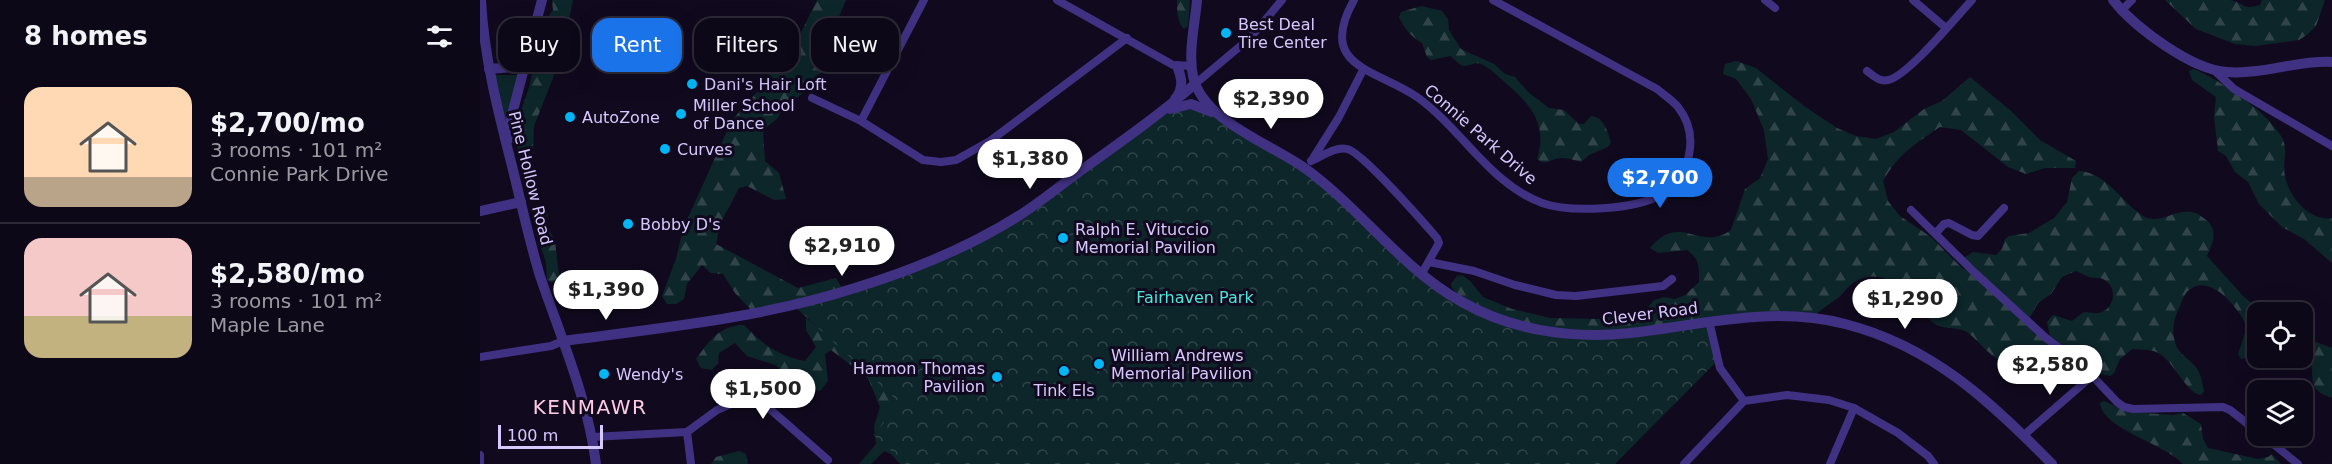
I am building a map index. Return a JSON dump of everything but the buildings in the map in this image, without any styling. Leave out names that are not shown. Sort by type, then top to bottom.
[{"type":"street","name":"Pine Hollow Road","points":[[480,0],[489,69],[508,151],[539,273],[563,341],[592,437],[596,464]]},
{"type":"street","points":[[537,18],[542,0]]},
{"type":"street","points":[[861,121],[924,0]]},
{"type":"street","points":[[1057,0],[1177,66],[1192,66]]},
{"type":"street","name":"Clever Road","points":[[1197,0],[1192,66],[1195,84],[1204,101],[1220,116],[1309,165],[1421,275],[1462,302],[1516,325],[1562,334],[1628,333],[1757,316],[1823,319],[1868,330],[1902,344],[1955,375],[2024,435],[2052,464]]},
{"type":"street","points":[[480,357],[551,346],[563,341],[769,310],[858,287],[956,248],[1020,215],[1171,105],[1250,38],[1282,0]]},
{"type":"street","points":[[1309,165],[1339,117],[1363,70],[1348,56],[1341,38],[1344,19],[1354,0]]},
{"type":"street","name":"Connie Park Drive","points":[[1363,70],[1393,83],[1418,98],[1522,194],[1541,203],[1560,208],[1590,209],[1642,202],[1661,194],[1672,186],[1688,163],[1690,132],[1684,117],[1669,98],[1657,89],[1493,0]]},
{"type":"street","points":[[1765,0],[1775,8]]},
{"type":"street","points":[[1913,0],[1946,28]]},
{"type":"street","points":[[1867,71],[1879,80],[1886,81],[1896,77],[1972,0]]},
{"type":"street","points":[[2113,0],[2133,23],[2197,64],[2214,70],[2239,72],[2312,61],[2332,62]]},
{"type":"street","points":[[2121,11],[2132,0]]},
{"type":"street","points":[[812,98],[861,121],[923,160],[941,162],[956,160],[990,141],[1127,38]]},
{"type":"street","points":[[1171,105],[1182,85],[1177,66]]},
{"type":"street","points":[[489,69],[498,68]]},
{"type":"street","points":[[2214,70],[2234,89],[2332,146]]},
{"type":"street","points":[[508,151],[511,118],[523,72]]},
{"type":"street","points":[[1161,112],[1179,105],[1191,104],[1220,116]]},
{"type":"street","points":[[1309,165],[1341,148],[1346,148],[1357,155],[1437,238],[1438,247],[1421,275]]},
{"type":"street","points":[[480,211],[521,202]]},
{"type":"street","points":[[1936,233],[1939,228],[1949,223],[1978,236],[2004,208]]},
{"type":"street","points":[[1911,210],[1975,273],[2057,348],[2070,355],[2124,407],[2133,409],[2223,407],[2247,423]]},
{"type":"street","points":[[1429,262],[1474,271],[1515,285],[1556,295],[1576,296],[1663,286],[1672,279]]},
{"type":"street","points":[[1709,321],[1720,368],[1744,401]]},
{"type":"street","points":[[2024,435],[2092,376]]},
{"type":"street","points":[[1684,464],[1744,401],[1787,395],[1829,400],[1854,408],[1899,433],[1934,464]]},
{"type":"street","points":[[592,437],[687,432],[738,401],[756,401],[771,410],[828,460]]},
{"type":"street","points":[[1830,464],[1854,408]]},
{"type":"street","points":[[687,432],[691,464]]},
{"type":"street","points":[[2276,446],[2298,464]]},
{"type":"street","points":[[480,456],[480,464]]},
{"type":"green space","points":[[552,0],[573,0],[569,18],[547,18],[553,10]]},
{"type":"green space","points":[[817,0],[846,0],[838,18],[811,18],[811,72],[822,72],[798,97],[786,101],[778,118],[763,130],[765,161],[779,173],[786,199],[774,200],[747,186],[739,188],[720,224],[716,244],[798,288],[836,278],[843,290],[753,312],[735,293],[723,274],[711,273],[702,265],[687,284],[684,299],[676,304],[667,304],[662,296],[676,259],[683,229],[732,120],[766,82],[770,72],[799,72],[799,37]]},
{"type":"green space","points":[[1177,0],[1190,0],[1188,26],[1184,29],[1177,12]]},
{"type":"green space","points":[[2165,0],[2229,0],[2254,7],[2260,5],[2262,0],[2325,0],[2316,26],[2299,40],[2255,46],[2235,44],[2196,29]]},
{"type":"green space","points":[[1421,6],[1442,11],[1448,19],[1449,30],[1461,49],[1494,64],[1505,74],[1515,77],[1528,92],[1549,108],[1564,110],[1579,124],[1584,124],[1591,116],[1599,119],[1605,126],[1611,142],[1608,147],[1589,155],[1581,162],[1561,158],[1546,162],[1537,159],[1540,146],[1538,123],[1519,95],[1479,63],[1462,66],[1450,56],[1431,60],[1427,57],[1422,43],[1408,32],[1399,17],[1401,12]]},
{"type":"green space","points":[[1736,61],[1756,68],[1804,106],[1837,128],[1856,136],[1876,139],[1894,132],[1924,109],[1942,101],[1970,77],[2011,111],[2040,140],[2076,161],[2075,168],[2045,168],[2026,174],[2008,167],[1961,130],[1940,127],[1901,157],[1883,181],[1888,201],[1900,216],[1931,237],[1962,268],[1974,274],[2056,349],[2055,355],[2028,364],[2012,365],[2004,362],[1987,351],[1967,332],[1936,325],[1896,284],[1873,277],[1858,280],[1816,314],[1627,331],[1562,331],[1516,323],[1463,301],[1452,288],[1451,284],[1457,276],[1462,275],[1483,297],[1512,309],[1550,318],[1600,319],[1645,311],[1654,300],[1664,297],[1675,299],[1685,295],[1699,282],[1697,260],[1687,250],[1658,253],[1650,248],[1671,233],[1681,232],[1709,237],[1720,236],[1731,230],[1745,189],[1760,178],[1768,159],[1764,130],[1751,99],[1736,79],[1723,74],[1725,64]]},
{"type":"green space","points":[[2194,69],[2242,97],[2274,126],[2285,145],[2285,176],[2296,200],[2316,216],[2332,218],[2332,263],[2304,239],[2282,227],[2259,204],[2248,182],[2235,172],[2226,156],[2218,151],[2214,117],[2216,97],[2192,80],[2189,71]]},
{"type":"green space","points":[[531,72],[555,72],[534,126],[532,169],[527,174],[523,173],[516,140],[520,113]]},
{"type":"green space","points":[[494,75],[518,75],[505,121]]},
{"type":"green space","name":"Fairhaven Park","points":[[1204,108],[1306,169],[1421,275],[1516,325],[1605,334],[1709,321],[1718,360],[1615,464],[906,464],[873,435],[901,404],[792,304],[858,287],[989,232],[1161,112]]},
{"type":"green space","points":[[2079,171],[2097,177],[2106,182],[2135,210],[2150,219],[2188,212],[2205,219],[2212,227],[2214,236],[2207,256],[2250,302],[2247,302],[2247,327],[2238,311],[2215,289],[2197,286],[2186,293],[2175,317],[2174,337],[2178,350],[2194,365],[2201,377],[2204,391],[2201,395],[2195,393],[2168,361],[2156,352],[2132,349],[2120,359],[2114,373],[2110,376],[2100,374],[2083,356],[2074,353],[2050,336],[2047,322],[2053,315],[2072,321],[2084,312],[2099,313],[2108,308],[2113,295],[2105,280],[2089,277],[2076,271],[2062,277],[2051,294],[2038,303],[2029,319],[1962,259],[1973,252],[1996,255],[2009,236],[2029,233],[2054,218],[2067,202],[2072,178]]},
{"type":"green space","points":[[540,207],[548,214],[546,224],[555,241],[559,276],[552,283],[547,280],[546,262],[537,237],[536,211]]},
{"type":"green space","points":[[806,318],[993,464],[900,464],[891,454],[884,451],[871,464],[859,464],[876,444],[874,426],[880,407],[868,378],[831,350],[825,354],[828,381],[820,391],[803,387],[775,365],[747,356],[735,343],[719,353],[718,363],[712,370],[701,368],[696,359],[716,335],[728,328],[744,325],[772,348],[787,356],[805,361],[816,347],[806,330]]},
{"type":"green space","points":[[2247,327],[2247,358],[2241,359],[2238,354]]},
{"type":"green space","points":[[2313,341],[2332,348],[2332,398],[2319,392],[2313,380]]},
{"type":"green space","points":[[2104,401],[2128,412],[2173,415],[2183,413],[2201,424],[2203,439],[2208,448],[2258,459],[2272,454],[2281,464],[2183,464],[2175,457],[2111,421],[2103,412],[2100,403]]},
{"type":"green space","points":[[739,451],[746,454],[748,464],[711,464],[716,457]]},
{"type":"place","name":"Best Deal Tire Center","points":[[1226,33]]},
{"type":"place","name":"Dani's Hair Loft","points":[[692,84]]},
{"type":"place","name":"Miller School of Dance","points":[[681,114]]},
{"type":"place","name":"AutoZone","points":[[570,117]]},
{"type":"place","name":"Curves","points":[[665,149]]},
{"type":"place","name":"Bobby D's","points":[[628,224]]},
{"type":"place","name":"Ralph E. Vituccio Memorial Pavilion","points":[[1063,238]]},
{"type":"place","name":"William Andrews Memorial Pavilion","points":[[1099,364]]},
{"type":"place","name":"Tink Els","points":[[1064,371]]},
{"type":"place","name":"Wendy's","points":[[604,374]]},
{"type":"place","name":"Harmon Thomas Pavilion","points":[[997,377]]},
{"type":"district","name":"KENMAWR","points":[[590,407]]}]
